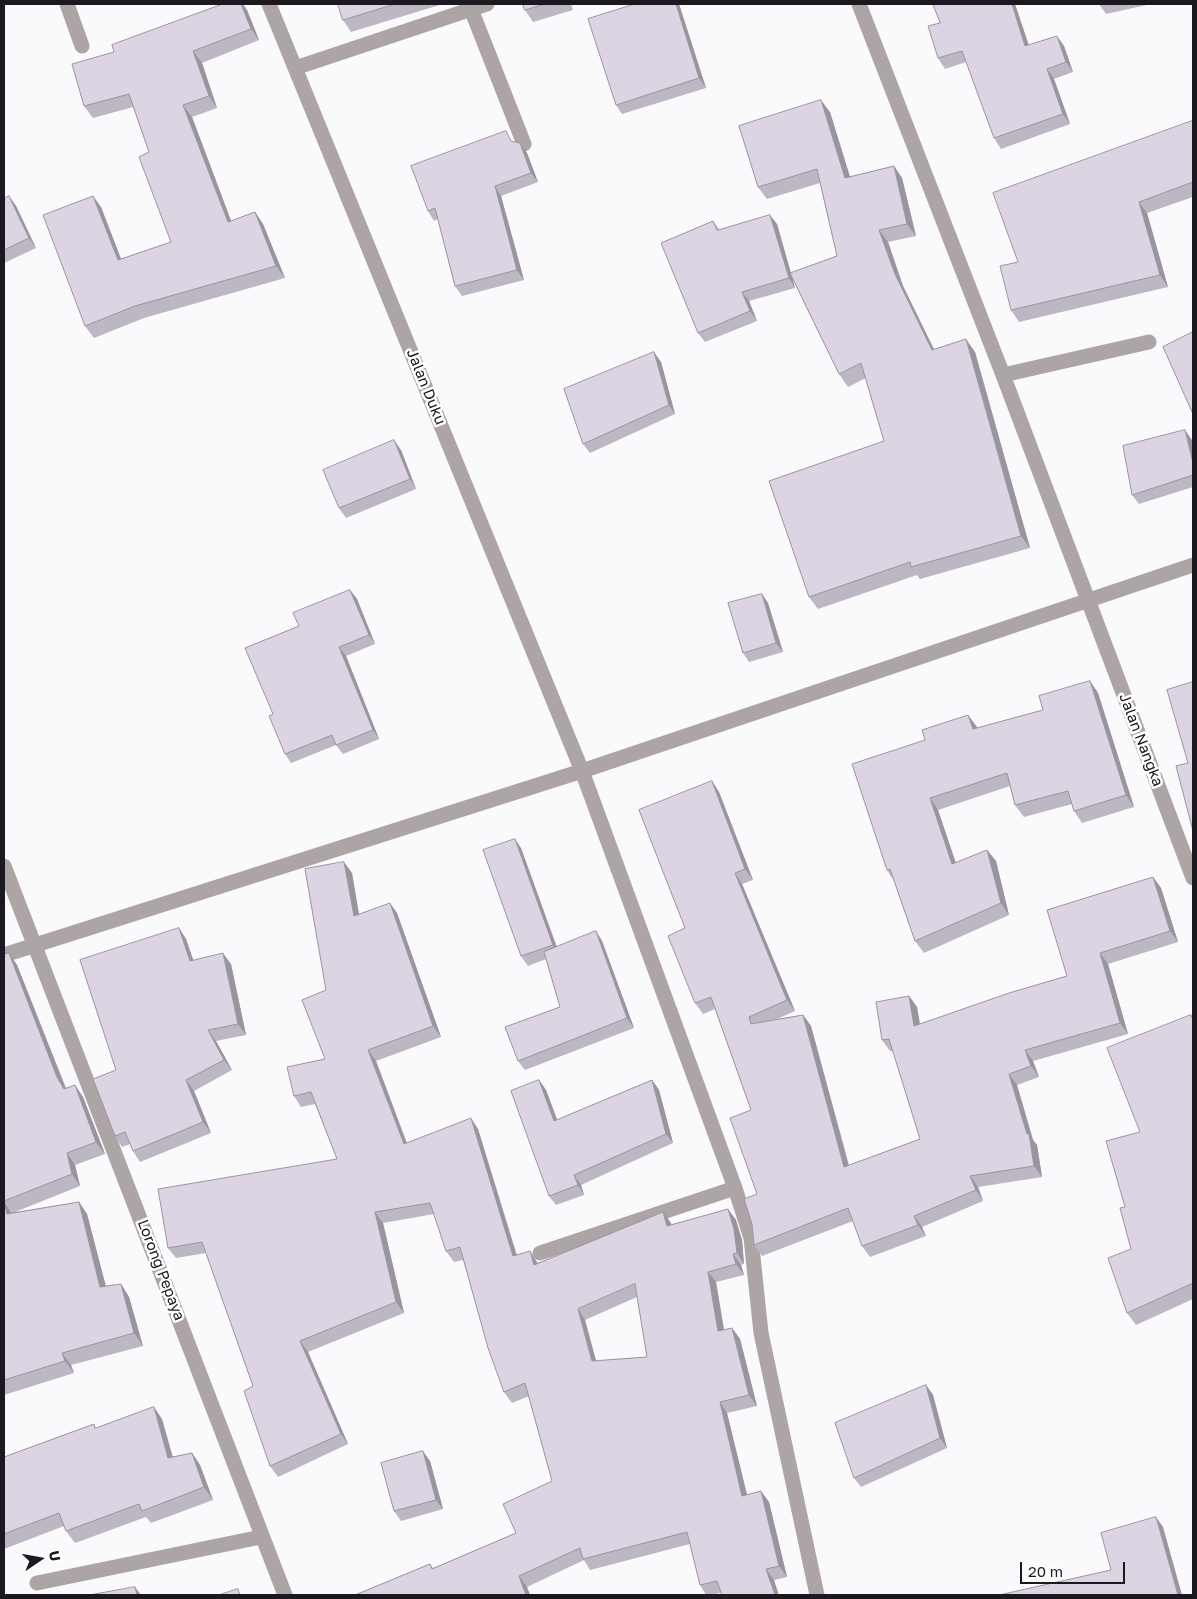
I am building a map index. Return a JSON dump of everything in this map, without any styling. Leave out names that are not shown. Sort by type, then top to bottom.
[{"type":"street","points":[[67,4],[82,46]]},
{"type":"street","name":"Jalan Duku","points":[[269,4],[582,771],[734,1188],[751,1238],[762,1341],[814,1595]]},
{"type":"street","points":[[295,68],[487,4]]},
{"type":"street","name":"Jalan Nangka","points":[[859,4],[1004,375],[1193,878]]},
{"type":"street","points":[[472,9],[524,144]]},
{"type":"street","points":[[1004,375],[1149,342]]},
{"type":"street","points":[[4,955],[582,771],[1193,565]]},
{"type":"street","name":"Lorong Pepaya","points":[[4,866],[261,1537],[285,1595]]},
{"type":"street","points":[[540,1253],[734,1188]]},
{"type":"street","points":[[37,1583],[261,1537]]},
{"type":"building","points":[[223,4],[241,4],[251,29],[193,51],[209,96],[183,105],[228,222],[255,212],[276,266],[135,306],[85,326],[43,215],[93,196],[118,260],[171,242],[139,157],[149,152],[129,94],[84,106],[72,64],[114,52],[112,45]]},
{"type":"building","points":[[338,4],[395,4],[343,20]]},
{"type":"building","points":[[523,4],[545,4],[525,10]]},
{"type":"building","points":[[635,4],[676,4],[699,78],[616,105],[588,19]]},
{"type":"building","points":[[933,4],[1012,4],[1025,46],[1057,36],[1066,62],[1047,69],[1063,114],[994,138],[962,51],[938,58],[928,26],[940,23]]},
{"type":"building","points":[[821,100],[845,178],[894,166],[907,224],[879,230],[895,274],[932,350],[966,339],[1021,536],[911,567],[910,562],[809,597],[769,481],[884,441],[861,363],[839,374],[790,273],[837,256],[817,169],[758,187],[739,126]]},
{"type":"building","points":[[1192,121],[1193,182],[1139,202],[1160,275],[1011,310],[1000,266],[1018,262],[993,193]]},
{"type":"building","points":[[506,131],[511,141],[520,143],[531,173],[495,186],[517,270],[455,286],[435,208],[428,211],[411,166]]},
{"type":"building","points":[[9,196],[29,238],[4,250],[4,199]]},
{"type":"building","points":[[770,215],[789,278],[742,292],[750,311],[698,333],[661,243],[713,221],[717,230]]},
{"type":"building","points":[[1193,332],[1193,414],[1163,347]]},
{"type":"building","points":[[654,352],[669,405],[583,444],[564,389]]},
{"type":"building","points":[[1185,430],[1193,463],[1193,475],[1132,495],[1123,446]]},
{"type":"building","points":[[394,440],[410,479],[339,508],[323,470]]},
{"type":"building","points":[[350,590],[369,635],[339,647],[373,730],[336,745],[332,735],[285,754],[269,716],[273,714],[245,648],[299,626],[293,613]]},
{"type":"building","points":[[762,594],[776,643],[743,653],[728,603]]},
{"type":"building","points":[[1090,681],[1126,795],[1074,811],[1068,791],[1015,805],[1007,773],[930,798],[952,864],[987,850],[1001,903],[915,941],[890,869],[887,870],[852,764],[925,740],[922,730],[968,715],[973,729],[1043,710],[1039,696]]},
{"type":"building","points":[[1193,682],[1193,831],[1176,766],[1188,763],[1167,690]]},
{"type":"building","points":[[712,781],[745,869],[735,873],[787,1000],[749,1017],[751,1024],[803,1015],[844,1167],[920,1139],[889,1039],[882,1040],[876,1002],[909,996],[914,1026],[1009,993],[1067,976],[1047,910],[1153,877],[1170,931],[1100,953],[1120,1023],[1025,1050],[1031,1066],[1009,1074],[1027,1134],[1029,1134],[1034,1166],[970,1176],[976,1190],[914,1216],[918,1225],[862,1246],[848,1208],[754,1245],[752,1224],[744,1199],[757,1194],[730,1118],[751,1110],[711,997],[695,1003],[668,936],[685,928],[639,810]]},
{"type":"building","points":[[515,839],[553,945],[521,956],[483,850]]},
{"type":"building","points":[[344,862],[354,916],[390,903],[433,1026],[368,1050],[404,1144],[471,1118],[513,1256],[530,1251],[534,1265],[663,1212],[667,1226],[728,1209],[734,1229],[737,1253],[733,1254],[736,1264],[708,1272],[718,1331],[732,1328],[749,1395],[720,1402],[742,1496],[761,1491],[779,1566],[766,1569],[775,1595],[722,1595],[717,1581],[700,1585],[687,1532],[583,1559],[580,1548],[519,1576],[526,1595],[355,1595],[430,1564],[432,1569],[516,1533],[503,1504],[552,1481],[525,1383],[504,1392],[488,1348],[460,1247],[446,1251],[430,1203],[375,1212],[396,1302],[300,1341],[341,1434],[270,1466],[244,1391],[253,1386],[202,1242],[168,1248],[158,1189],[337,1159],[311,1092],[294,1096],[287,1067],[325,1059],[302,1000],[326,990],[305,869]],"holes":[[[635,1284],[647,1357],[592,1361],[578,1309]]]},
{"type":"building","points":[[179,928],[190,961],[223,953],[238,1024],[208,1030],[224,1060],[186,1080],[203,1122],[133,1151],[125,1132],[115,1136],[93,1079],[116,1070],[80,960]]},
{"type":"building","points":[[596,931],[627,1018],[518,1061],[505,1027],[560,1007],[544,952]]},
{"type":"building","points":[[9,953],[57,1077],[64,1089],[75,1085],[96,1142],[67,1153],[72,1174],[4,1201],[4,955]]},
{"type":"building","points":[[1191,1015],[1193,1020],[1193,1283],[1127,1313],[1108,1258],[1131,1249],[1120,1208],[1125,1207],[1106,1141],[1140,1132],[1107,1048]]},
{"type":"building","points":[[539,1080],[554,1121],[652,1080],[666,1134],[574,1175],[578,1185],[549,1196],[511,1091]]},
{"type":"building","points":[[4,1202],[7,1214],[79,1202],[100,1287],[121,1284],[134,1333],[62,1353],[65,1361],[4,1380]]},
{"type":"building","points":[[926,1385],[940,1438],[854,1478],[835,1423]]},
{"type":"building","points":[[154,1407],[168,1458],[192,1453],[204,1487],[142,1511],[139,1504],[66,1531],[59,1513],[4,1534],[4,1457],[94,1424],[95,1428]]},
{"type":"building","points":[[423,1451],[436,1500],[394,1511],[381,1463]]},
{"type":"building","points":[[1156,1517],[1178,1595],[999,1595],[1111,1570],[1101,1533]]},
{"type":"building","points":[[135,1587],[137,1595],[90,1595]]},
{"type":"building","points":[[238,1589],[240,1595],[219,1595]]}]
